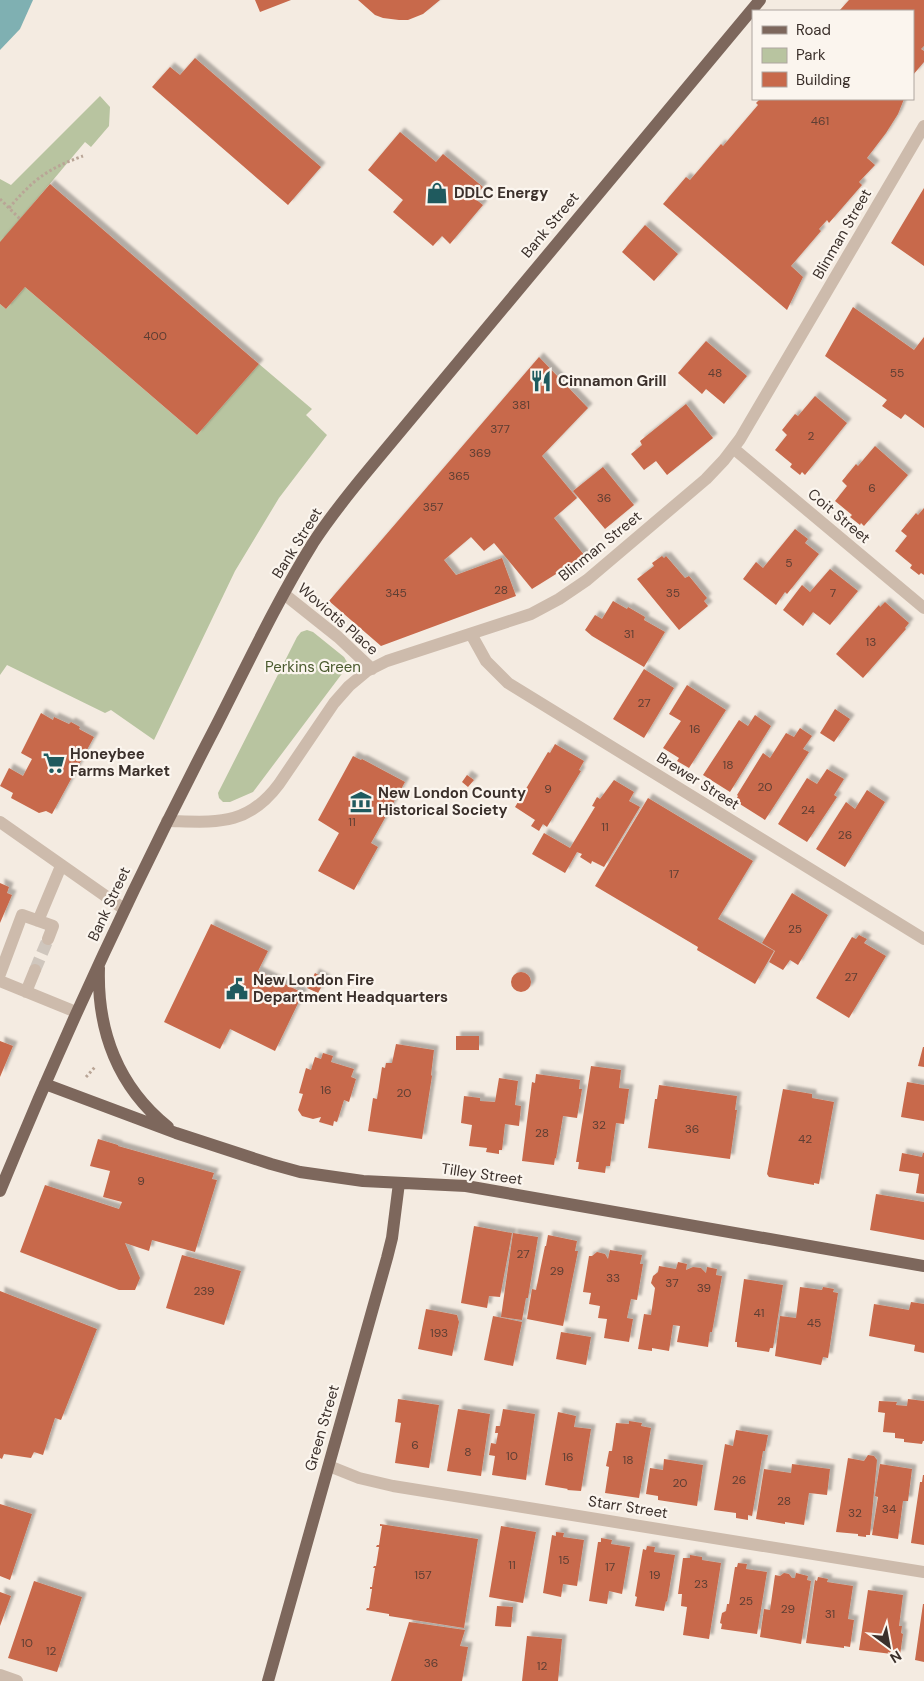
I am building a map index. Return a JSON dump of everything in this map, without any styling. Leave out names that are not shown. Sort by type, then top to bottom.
[{"type":"main road","name":"Bank Street","points":[[0,1191],[76,1012],[124,909],[167,821],[284,594],[322,530],[358,482],[760,0]]},
{"type":"main road","points":[[99,963],[98,990],[101,1016],[108,1042],[118,1066],[129,1085],[143,1103],[176,1133]]},
{"type":"main road","name":"Tilley Street","points":[[45,1084],[176,1133],[300,1172],[364,1181],[466,1186],[924,1266]]},
{"type":"main road","name":"Green Street","points":[[268,1681],[392,1238],[399,1183]]},
{"type":"street","name":"Blinman Street","points":[[167,821],[216,822],[231,820],[258,807],[279,784],[334,703],[349,686],[372,669],[387,661],[530,614],[559,599],[587,580],[706,479],[733,448],[754,416],[924,126]]},
{"type":"street","name":"Coit Street","points":[[733,448],[924,608]]},
{"type":"street","name":"Woviotis Place","points":[[284,594],[338,636],[372,669]]},
{"type":"street","name":"Brewer Street","points":[[471,634],[486,661],[508,683],[924,939]]},
{"type":"street","points":[[0,822],[124,909]]},
{"type":"street","points":[[38,921],[61,866]]},
{"type":"street","points":[[0,974],[22,915],[53,926],[48,939]]},
{"type":"street","points":[[26,992],[35,970]]},
{"type":"street","points":[[0,981],[76,1012]]},
{"type":"street","name":"Starr Street","points":[[329,1466],[359,1478],[393,1486],[924,1572]]},
{"type":"street","points":[[0,1676],[17,1681]]},
{"type":"path","points":[[9,208],[29,185],[48,171],[83,156]]},
{"type":"path","points":[[0,199],[20,219]]},
{"type":"path","points":[[84,1080],[95,1066]]},
{"type":"green space","points":[[100,96],[110,107],[109,126],[91,147],[85,142],[0,243],[0,179],[11,185]]},
{"type":"green space","points":[[25,287],[197,435],[259,364],[312,409],[306,415],[327,435],[279,498],[235,571],[154,740],[111,710],[105,713],[7,665],[0,675],[0,304],[6,309]]},
{"type":"green space","name":"Perkins Green","points":[[307,630],[313,632],[344,657],[347,662],[344,671],[253,792],[230,802],[223,802],[219,798],[218,793],[297,637],[301,632]]},
{"type":"water","points":[[0,0],[33,0],[20,29],[0,50]]},
{"type":"building","points":[[255,0],[291,0],[260,12]]},
{"type":"building","points":[[358,0],[440,0],[423,14],[408,20],[399,20],[375,15]]},
{"type":"building","points":[[849,0],[924,0],[924,46],[921,49],[924,51],[924,62],[914,74],[914,10],[840,10]]},
{"type":"building","points":[[195,58],[321,167],[288,205],[152,87],[170,67],[180,75]]},
{"type":"building","points":[[759,100],[904,100],[898,114],[867,158],[875,165],[859,182],[862,185],[829,223],[827,220],[819,229],[821,231],[791,266],[803,277],[787,310],[663,204],[686,177],[690,180],[721,144],[723,146],[758,105],[756,103]]},
{"type":"building","name":"DDLC Energy","points":[[400,132],[436,162],[443,154],[483,187],[474,198],[483,205],[450,244],[442,236],[433,246],[393,212],[403,200],[368,170]]},
{"type":"building","points":[[50,184],[259,364],[197,435],[25,287],[6,309],[0,304],[0,242]]},
{"type":"building","points":[[924,188],[924,266],[891,243]]},
{"type":"building","points":[[645,225],[678,254],[654,281],[622,252]]},
{"type":"building","points":[[853,307],[914,350],[924,337],[924,428],[905,414],[901,419],[882,406],[887,400],[825,356]]},
{"type":"building","points":[[706,341],[747,376],[724,404],[706,389],[702,394],[678,373]]},
{"type":"building","points":[[539,357],[588,408],[542,456],[577,498],[554,518],[585,556],[532,589],[494,543],[484,551],[471,537],[444,560],[456,575],[502,558],[516,596],[381,646],[329,601]]},
{"type":"building","points":[[815,396],[847,423],[805,475],[802,472],[800,475],[790,467],[792,464],[775,450],[787,435],[782,430],[795,414],[798,416]]},
{"type":"building","points":[[686,404],[713,438],[667,475],[656,461],[644,470],[631,454],[642,445],[640,441]]},
{"type":"building","points":[[875,446],[908,475],[864,526],[850,517],[852,515],[835,501],[847,486],[842,481]]},
{"type":"building","points":[[603,467],[634,505],[605,529],[573,491]]},
{"type":"building","points":[[924,508],[924,575],[921,573],[919,575],[910,568],[912,565],[895,551],[907,536],[901,531],[916,513],[918,515]]},
{"type":"building","points":[[795,529],[808,539],[805,543],[819,554],[776,605],[743,579],[756,562],[763,568]]},
{"type":"building","points":[[662,556],[664,558],[666,556],[685,578],[689,576],[707,598],[704,601],[708,606],[679,630],[637,579],[654,566],[652,563]]},
{"type":"building","points":[[830,569],[858,591],[830,625],[813,612],[803,626],[783,610],[802,585],[810,592]]},
{"type":"building","points":[[613,601],[645,617],[644,620],[665,632],[644,667],[585,630],[595,615],[602,619]]},
{"type":"building","points":[[885,602],[909,623],[906,629],[863,678],[836,654],[879,605],[880,607]]},
{"type":"building","points":[[644,669],[674,688],[644,738],[613,719]]},
{"type":"building","points":[[687,685],[726,710],[689,768],[677,761],[679,758],[663,748],[681,721],[669,714]]},
{"type":"building","points":[[835,709],[850,719],[834,742],[820,733]]},
{"type":"building","name":"Honeybee Farms Market","points":[[41,713],[53,720],[54,717],[69,724],[71,722],[94,737],[52,814],[46,811],[39,813],[11,798],[13,793],[0,786],[9,768],[23,776],[32,759],[21,753]]},
{"type":"building","points":[[755,715],[771,726],[730,792],[703,775],[739,720],[748,726]]},
{"type":"building","points":[[800,728],[812,736],[803,749],[809,752],[765,820],[735,801],[737,795],[763,753],[770,758],[786,733],[794,737]]},
{"type":"building","points":[[555,744],[584,761],[579,770],[581,771],[547,827],[543,824],[539,831],[531,826],[535,820],[515,807],[548,752],[550,753]]},
{"type":"building","points":[[353,756],[405,782],[371,843],[378,847],[354,890],[318,871],[339,833],[318,820]]},
{"type":"building","points":[[827,769],[844,779],[834,795],[837,797],[807,842],[778,824],[807,778],[817,784]]},
{"type":"building","points":[[467,775],[474,780],[468,787],[462,782]]},
{"type":"building","points":[[614,780],[634,792],[629,801],[640,807],[604,867],[592,861],[591,864],[580,857],[582,854],[577,852],[565,873],[532,854],[544,833],[570,848],[595,807],[592,806],[597,797],[600,799]]},
{"type":"building","points":[[867,790],[885,802],[845,867],[816,849],[846,802],[855,809]]},
{"type":"building","points":[[648,798],[753,861],[718,919],[774,951],[755,984],[697,950],[698,947],[595,886]]},
{"type":"building","points":[[0,883],[9,887],[7,893],[12,895],[0,923]]},
{"type":"building","points":[[792,893],[828,915],[798,965],[790,960],[783,970],[769,962],[775,951],[762,943]]},
{"type":"building","name":"New London Fire Department Headquarters","points":[[211,924],[268,951],[258,971],[303,993],[275,1051],[230,1029],[220,1049],[164,1022]]},
{"type":"building","points":[[859,935],[867,939],[864,943],[886,956],[849,1018],[816,998],[852,937],[856,939]]},
{"type":"building","points":[[521,972],[528,975],[531,982],[528,989],[521,992],[514,989],[511,982],[514,975]]},
{"type":"building","points":[[315,973],[326,979],[318,993],[307,988]]},
{"type":"building","points":[[456,1036],[479,1036],[479,1050],[456,1050]]},
{"type":"building","points":[[0,1041],[13,1046],[0,1077]]},
{"type":"building","points":[[396,1044],[434,1050],[422,1139],[368,1131],[373,1098],[377,1099],[382,1067],[385,1068],[386,1063],[392,1063]]},
{"type":"building","points":[[924,1047],[924,1067],[918,1066]]},
{"type":"building","points":[[323,1053],[333,1056],[331,1062],[354,1069],[351,1077],[356,1079],[349,1102],[344,1100],[337,1122],[334,1121],[333,1126],[319,1122],[321,1117],[313,1119],[302,1116],[298,1110],[303,1094],[299,1093],[306,1068],[311,1070],[315,1057],[321,1059]]},
{"type":"building","points":[[591,1066],[621,1070],[619,1088],[629,1089],[624,1124],[616,1123],[610,1166],[606,1166],[605,1173],[578,1169],[579,1162],[576,1162]]},
{"type":"building","points":[[536,1074],[580,1080],[579,1089],[582,1089],[577,1118],[563,1116],[554,1165],[522,1161],[532,1082],[535,1083]]},
{"type":"building","points":[[499,1078],[518,1081],[515,1105],[521,1106],[519,1126],[505,1124],[502,1150],[499,1150],[499,1154],[486,1152],[487,1148],[469,1146],[472,1125],[461,1123],[464,1096],[480,1098],[480,1101],[495,1102]]},
{"type":"building","points":[[907,1082],[924,1085],[924,1121],[901,1117]]},
{"type":"building","points":[[659,1085],[737,1096],[735,1110],[737,1110],[730,1159],[648,1148],[655,1099],[657,1099]]},
{"type":"building","points":[[783,1089],[812,1094],[812,1098],[834,1102],[819,1184],[814,1183],[814,1185],[769,1177],[767,1174]]},
{"type":"building","points":[[98,1139],[214,1173],[212,1179],[217,1180],[195,1252],[152,1240],[149,1251],[125,1243],[140,1278],[135,1290],[119,1290],[20,1252],[45,1185],[119,1209],[122,1202],[103,1197],[110,1171],[90,1166]]},
{"type":"building","points":[[902,1153],[922,1157],[924,1153],[924,1194],[916,1193],[919,1174],[899,1171]]},
{"type":"building","points":[[876,1194],[924,1202],[924,1240],[870,1230]]},
{"type":"building","points":[[474,1226],[512,1233],[500,1297],[489,1296],[487,1308],[461,1303]]},
{"type":"building","points":[[513,1233],[538,1237],[528,1298],[526,1298],[522,1320],[501,1317]]},
{"type":"building","points":[[548,1235],[577,1241],[575,1251],[578,1251],[563,1326],[527,1319],[532,1289],[536,1290]]},
{"type":"building","points":[[610,1250],[642,1255],[640,1264],[643,1264],[637,1300],[631,1299],[627,1318],[633,1319],[629,1342],[604,1338],[607,1319],[598,1318],[600,1306],[589,1304],[591,1293],[583,1292],[589,1256],[597,1252],[605,1254],[608,1259]]},
{"type":"building","points":[[182,1255],[241,1271],[224,1325],[166,1308]]},
{"type":"building","points":[[678,1262],[687,1264],[686,1270],[693,1267],[701,1268],[706,1273],[707,1267],[717,1269],[716,1275],[722,1276],[708,1347],[677,1342],[680,1326],[673,1325],[669,1351],[652,1348],[652,1351],[638,1349],[644,1314],[651,1315],[655,1288],[651,1283],[653,1276],[658,1272],[659,1266],[676,1269]]},
{"type":"building","points":[[744,1279],[783,1285],[773,1348],[770,1348],[769,1352],[737,1347],[737,1342],[735,1342]]},
{"type":"building","points":[[800,1287],[822,1290],[823,1287],[834,1289],[833,1292],[838,1293],[828,1358],[823,1357],[821,1365],[775,1356],[780,1316],[796,1318]]},
{"type":"building","points":[[0,1291],[97,1329],[61,1420],[55,1418],[43,1455],[34,1452],[31,1458],[4,1454],[2,1459],[0,1458]]},
{"type":"building","points":[[911,1302],[924,1304],[924,1353],[914,1351],[915,1345],[869,1336],[874,1304],[909,1310]]},
{"type":"building","points":[[426,1309],[457,1315],[459,1322],[452,1356],[418,1349]]},
{"type":"building","points":[[493,1316],[522,1322],[513,1366],[484,1360]]},
{"type":"building","points":[[561,1332],[591,1337],[586,1365],[556,1359]]},
{"type":"building","points":[[398,1399],[439,1405],[429,1468],[395,1463],[401,1423],[395,1422]]},
{"type":"building","points":[[908,1399],[924,1401],[924,1441],[922,1444],[904,1442],[904,1439],[895,1438],[895,1433],[883,1432],[885,1413],[878,1412],[879,1401],[897,1402],[896,1405],[907,1406]]},
{"type":"building","points":[[458,1409],[490,1414],[481,1476],[447,1471]]},
{"type":"building","points":[[503,1409],[535,1414],[526,1480],[492,1475],[495,1456],[489,1455],[491,1443],[496,1444],[498,1433],[495,1433],[496,1426],[500,1426]]},
{"type":"building","points":[[558,1412],[576,1416],[574,1427],[591,1429],[581,1491],[545,1485]]},
{"type":"building","points":[[629,1421],[642,1423],[641,1426],[651,1428],[639,1498],[605,1493],[609,1467],[606,1466],[609,1451],[612,1451],[616,1423],[629,1424]]},
{"type":"building","points":[[736,1430],[768,1435],[765,1451],[763,1451],[752,1516],[748,1515],[748,1520],[736,1518],[736,1513],[714,1510],[725,1444],[733,1446]]},
{"type":"building","points":[[868,1455],[874,1456],[877,1460],[870,1535],[866,1535],[866,1537],[858,1536],[858,1534],[836,1532],[848,1458],[864,1461]]},
{"type":"building","points":[[664,1459],[703,1465],[697,1506],[658,1500],[658,1496],[646,1494],[650,1468],[663,1470]]},
{"type":"building","points":[[792,1464],[830,1469],[827,1495],[809,1493],[804,1525],[756,1519],[764,1469],[791,1473]]},
{"type":"building","points":[[880,1464],[912,1469],[908,1501],[903,1501],[898,1539],[872,1535],[878,1497],[875,1496]]},
{"type":"building","points":[[923,1475],[924,1545],[911,1543],[920,1482],[922,1482]]},
{"type":"building","points":[[0,1504],[32,1514],[10,1580],[0,1576]]},
{"type":"building","points":[[380,1524],[478,1539],[464,1628],[389,1616],[389,1614],[366,1610],[369,1608],[372,1589],[370,1587],[372,1587],[375,1568],[373,1568],[376,1566],[379,1547],[376,1547],[379,1545],[382,1526]]},
{"type":"building","points":[[501,1526],[536,1532],[523,1603],[489,1597]]},
{"type":"building","points":[[556,1532],[564,1533],[563,1537],[584,1540],[577,1586],[563,1584],[561,1597],[543,1593],[552,1535],[556,1536]]},
{"type":"building","points":[[601,1538],[612,1540],[611,1544],[630,1547],[622,1594],[609,1591],[607,1604],[589,1601],[598,1542],[601,1542]]},
{"type":"building","points":[[647,1546],[655,1547],[654,1552],[675,1555],[664,1611],[635,1606],[643,1549],[646,1550]]},
{"type":"building","points":[[690,1555],[702,1557],[702,1560],[721,1563],[709,1639],[683,1635],[687,1607],[681,1606],[682,1594],[678,1594],[683,1558],[690,1558]]},
{"type":"building","points":[[738,1563],[747,1564],[746,1569],[767,1572],[757,1634],[721,1629],[722,1613],[726,1611],[727,1604],[729,1604],[735,1567],[737,1567]]},
{"type":"building","points":[[784,1573],[789,1574],[792,1578],[795,1578],[796,1573],[808,1576],[807,1580],[811,1581],[801,1644],[760,1637],[764,1609],[770,1610],[775,1575],[780,1576]]},
{"type":"building","points":[[818,1577],[828,1579],[827,1582],[853,1586],[848,1619],[854,1620],[850,1647],[844,1646],[844,1648],[806,1643],[815,1580],[817,1581]]},
{"type":"building","points":[[34,1581],[82,1597],[57,1672],[8,1658]]},
{"type":"building","points":[[868,1590],[903,1595],[899,1626],[902,1626],[901,1633],[903,1634],[900,1655],[859,1650]]},
{"type":"building","points":[[0,1592],[11,1596],[0,1626]]},
{"type":"building","points":[[924,1604],[924,1662],[915,1660]]},
{"type":"building","points":[[497,1606],[513,1607],[511,1627],[495,1626]]},
{"type":"building","points":[[409,1622],[465,1630],[460,1646],[468,1647],[462,1681],[391,1681]]},
{"type":"building","points":[[527,1636],[562,1639],[558,1681],[522,1681]]},
{"type":"tunnel","points":[[35,970],[48,939]]},
{"type":"place","name":"DDLC Energy","points":[[437,193]]},
{"type":"place","name":"Cinnamon Grill","points":[[541,381]]},
{"type":"place","name":"Honeybee Farms Market","points":[[54,763]]},
{"type":"place","name":"New London County Historical Society","points":[[361,802]]},
{"type":"place","name":"New London Fire Department Headquarters","points":[[237,989]]}]
